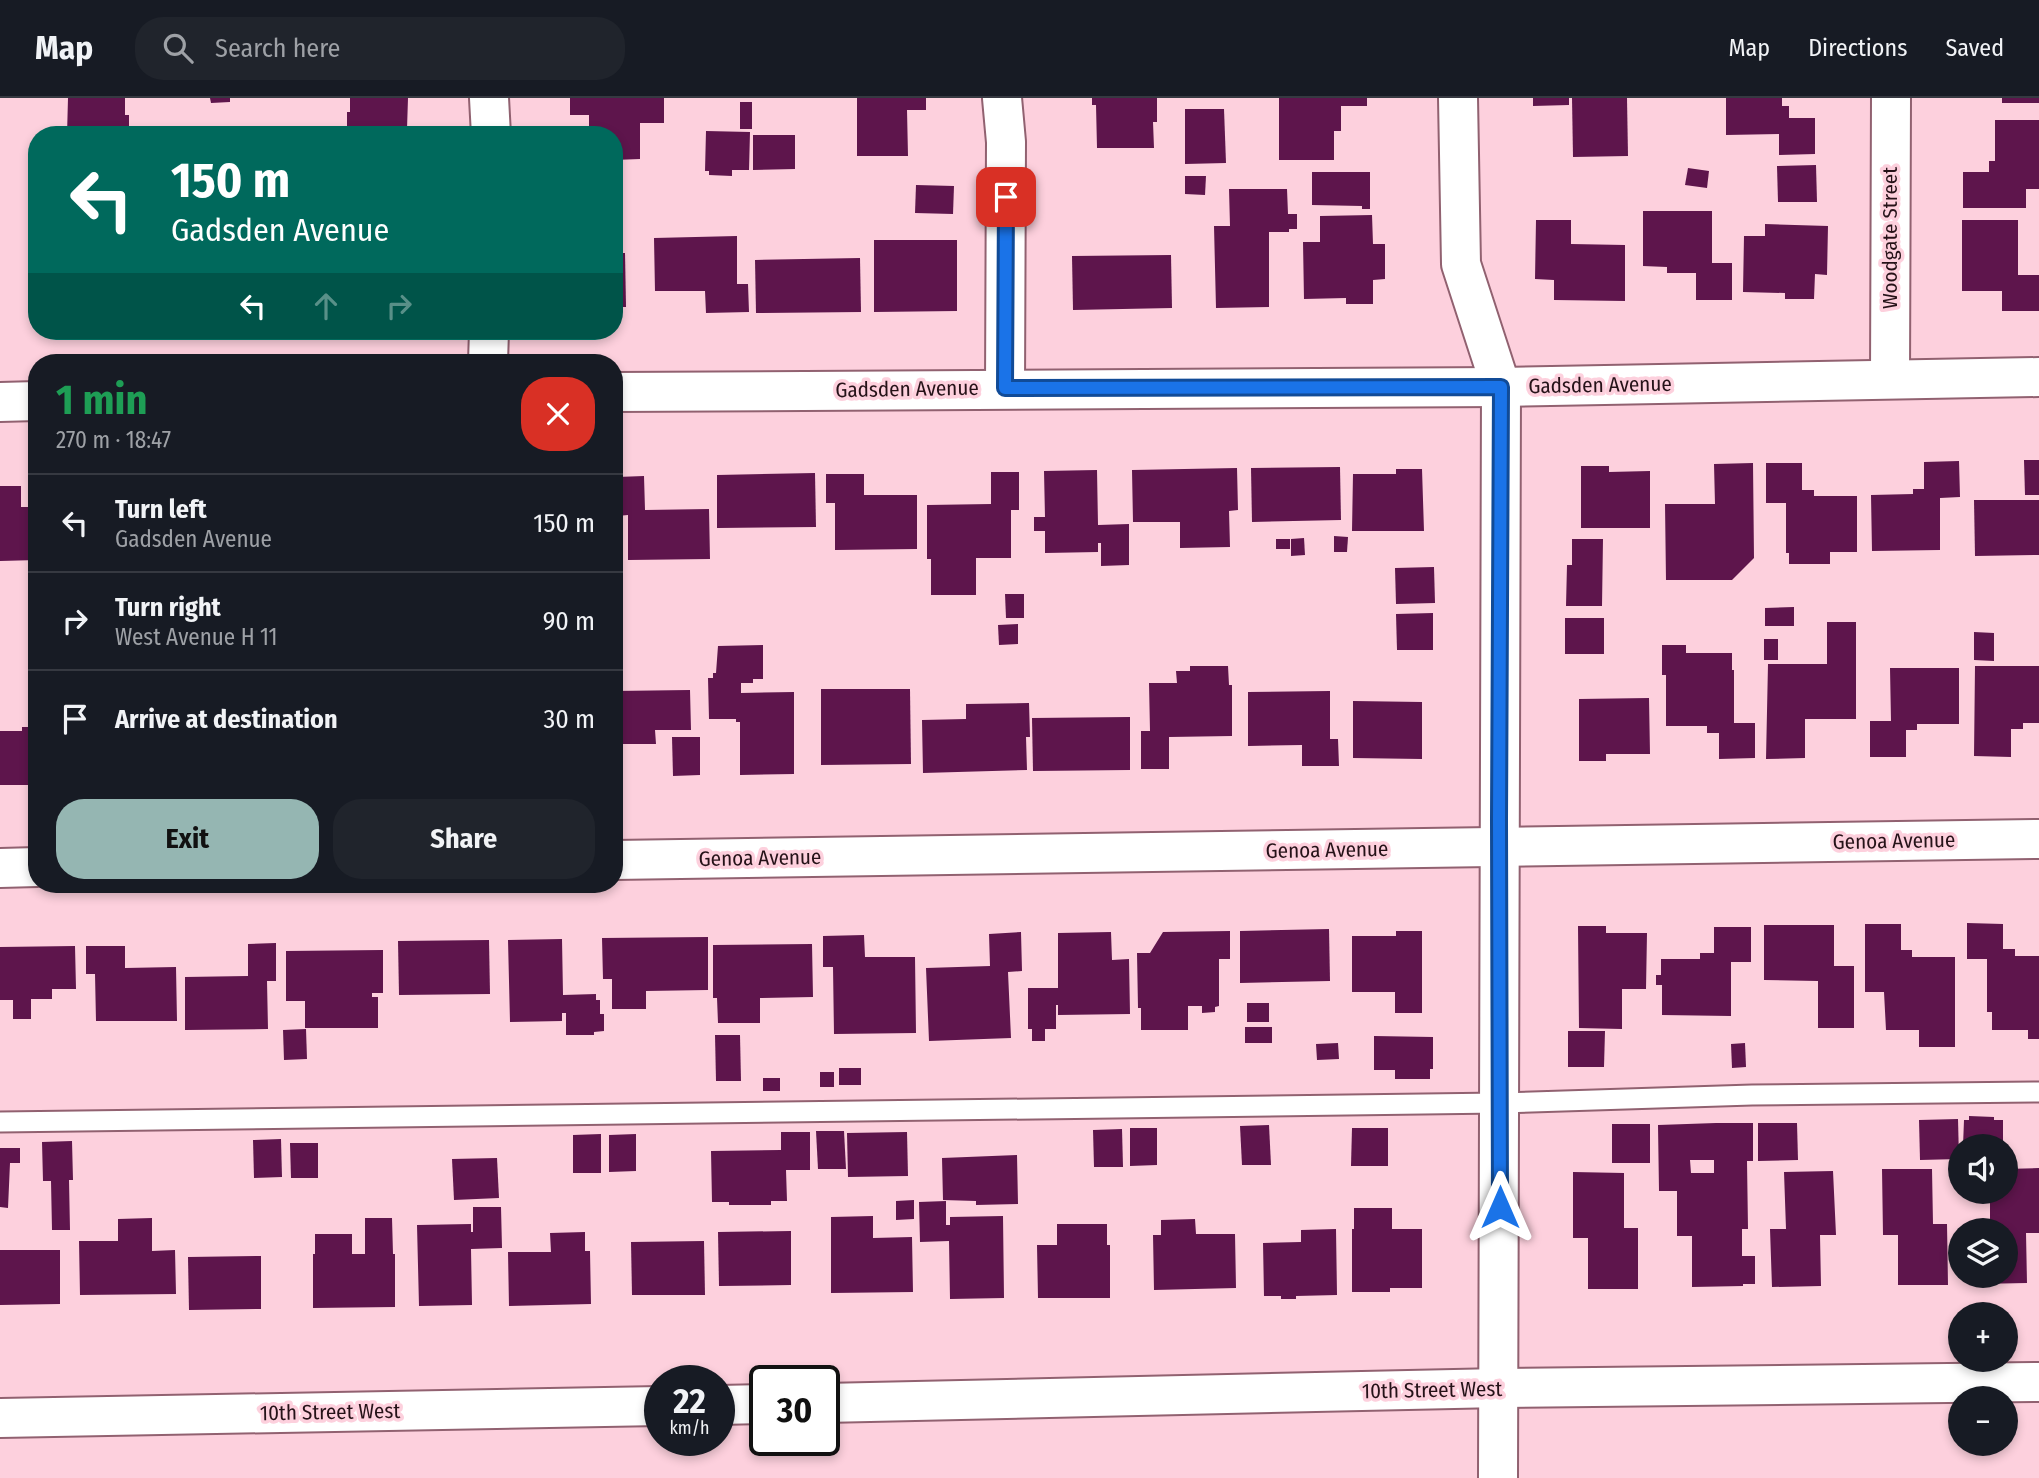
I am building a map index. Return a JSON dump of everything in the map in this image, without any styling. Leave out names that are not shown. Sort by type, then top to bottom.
[{"type":"street","points":[[489,98],[491,126]]},
{"type":"street","points":[[1002,98],[1006,142],[1005,388]]},
{"type":"street","points":[[1458,98],[1461,264],[1501,387],[1498,1478]]},
{"type":"street","name":"Woodgate Street","points":[[1890,379],[1891,98]]},
{"type":"street","name":"Gadsden Avenue","points":[[623,392],[1501,387],[2039,377]]},
{"type":"street","points":[[0,402],[28,401]]},
{"type":"street","name":"Genoa Avenue","points":[[623,860],[2039,839]]},
{"type":"street","points":[[0,867],[28,867]]},
{"type":"street","name":"10th Street West","points":[[840,1402],[1500,1388],[2039,1381]]},
{"type":"street","name":"10th Street West","points":[[0,1418],[644,1406]]},
{"type":"lane","points":[[0,1122],[1500,1103],[1752,1095],[2039,1092]]},
{"type":"building","points":[[68,98],[125,98],[125,115],[129,115],[129,126],[67,126]]},
{"type":"building","points":[[210,98],[230,98],[230,102],[211,103]]},
{"type":"building","points":[[350,98],[408,98],[407,126],[347,126],[347,112],[350,112]]},
{"type":"building","points":[[570,98],[664,98],[664,123],[640,123],[640,159],[623,160],[623,126],[589,126],[589,115],[570,115]]},
{"type":"building","points":[[857,98],[926,98],[926,110],[907,110],[908,156],[857,156]]},
{"type":"building","points":[[1092,98],[1157,98],[1157,122],[1153,122],[1154,148],[1097,148],[1096,105],[1092,105]]},
{"type":"building","points":[[1279,98],[1367,98],[1367,106],[1341,106],[1341,131],[1334,131],[1334,160],[1279,160]]},
{"type":"building","points":[[1533,98],[1569,98],[1569,105],[1533,106]]},
{"type":"building","points":[[1572,98],[1627,98],[1628,156],[1573,157]]},
{"type":"building","points":[[1726,98],[1782,98],[1782,106],[1789,106],[1789,118],[1815,118],[1815,154],[1779,155],[1779,134],[1726,135]]},
{"type":"building","points":[[2002,98],[2039,98],[2039,103],[2002,103]]},
{"type":"building","points":[[740,102],[752,102],[752,129],[740,129]]},
{"type":"building","points":[[1185,109],[1224,109],[1226,163],[1185,164]]},
{"type":"building","points":[[1995,120],[2039,120],[2039,189],[2026,189],[2026,208],[1963,208],[1963,172],[1989,172],[1989,161],[1995,161]]},
{"type":"building","points":[[706,131],[750,132],[749,170],[732,170],[732,176],[709,175],[709,171],[705,171]]},
{"type":"building","points":[[753,135],[795,135],[795,169],[753,170]]},
{"type":"building","points":[[1816,165],[1817,202],[1778,202],[1777,166]]},
{"type":"building","points":[[1688,168],[1709,171],[1707,188],[1685,185]]},
{"type":"building","points":[[1312,172],[1370,172],[1370,209],[1362,209],[1362,206],[1312,205]]},
{"type":"building","points":[[1185,176],[1206,176],[1205,195],[1185,194]]},
{"type":"building","points":[[916,185],[954,186],[953,214],[915,213]]},
{"type":"building","points":[[1229,189],[1287,189],[1288,214],[1297,214],[1297,229],[1289,229],[1289,232],[1269,232],[1269,307],[1216,308],[1214,226],[1230,226]]},
{"type":"building","points":[[1643,211],[1712,211],[1712,263],[1732,263],[1732,300],[1696,300],[1696,273],[1667,273],[1667,267],[1643,266]]},
{"type":"building","points":[[1372,215],[1373,244],[1385,244],[1385,279],[1373,280],[1373,304],[1346,304],[1346,298],[1304,299],[1303,242],[1320,242],[1320,216]]},
{"type":"building","points":[[1536,220],[1571,220],[1571,244],[1625,245],[1625,301],[1554,300],[1554,280],[1535,279]]},
{"type":"building","points":[[1962,220],[2018,220],[2018,275],[2039,275],[2039,311],[2002,311],[2002,291],[1962,291]]},
{"type":"building","points":[[1765,224],[1828,226],[1827,275],[1815,274],[1814,299],[1785,299],[1785,293],[1743,292],[1744,236],[1765,236]]},
{"type":"building","points":[[737,236],[737,284],[748,284],[749,312],[706,313],[705,291],[655,291],[654,238]]},
{"type":"building","points":[[874,240],[957,240],[957,311],[874,312]]},
{"type":"building","points":[[623,253],[625,253],[626,307],[623,307]]},
{"type":"building","points":[[1171,255],[1172,308],[1073,310],[1072,256]]},
{"type":"building","points":[[860,258],[861,312],[756,313],[755,260]]},
{"type":"building","points":[[2024,460],[2039,460],[2039,495],[2025,495]]},
{"type":"building","points":[[1959,461],[1960,497],[1940,498],[1940,550],[1872,551],[1871,495],[1913,494],[1913,489],[1924,489],[1924,462]]},
{"type":"building","points":[[1753,463],[1754,558],[1732,580],[1666,580],[1665,504],[1715,504],[1714,464]]},
{"type":"building","points":[[1766,463],[1802,463],[1802,490],[1814,490],[1814,496],[1857,496],[1857,552],[1830,552],[1830,564],[1789,564],[1789,553],[1786,553],[1786,503],[1766,503]]},
{"type":"building","points":[[1581,466],[1609,466],[1609,472],[1650,471],[1650,528],[1581,528]]},
{"type":"building","points":[[1340,467],[1341,520],[1252,522],[1251,468]]},
{"type":"building","points":[[1237,468],[1238,510],[1229,511],[1230,547],[1180,548],[1180,522],[1133,522],[1132,470]]},
{"type":"building","points":[[1396,469],[1422,469],[1424,531],[1352,531],[1353,474],[1396,474]]},
{"type":"building","points":[[1097,470],[1098,525],[1129,524],[1129,565],[1101,566],[1101,543],[1098,543],[1098,552],[1045,553],[1045,531],[1034,531],[1034,517],[1045,517],[1044,471]]},
{"type":"building","points":[[991,472],[1019,472],[1019,510],[1011,510],[1011,558],[976,558],[976,595],[931,595],[931,559],[927,559],[927,505],[991,504]]},
{"type":"building","points":[[815,473],[816,527],[717,528],[717,475]]},
{"type":"building","points":[[826,474],[864,474],[864,495],[917,495],[917,549],[835,550],[835,503],[826,503]]},
{"type":"building","points":[[644,476],[645,510],[709,509],[710,559],[628,560],[628,515],[623,515],[623,477]]},
{"type":"building","points":[[0,486],[21,486],[21,507],[28,507],[28,560],[0,561]]},
{"type":"building","points":[[1974,500],[2039,500],[2039,555],[1975,556]]},
{"type":"building","points":[[1334,536],[1348,537],[1347,552],[1334,552]]},
{"type":"building","points":[[1304,538],[1305,555],[1291,556],[1291,539]]},
{"type":"building","points":[[1276,539],[1290,539],[1290,549],[1276,549]]},
{"type":"building","points":[[1572,539],[1603,539],[1602,606],[1566,606],[1567,565],[1572,565]]},
{"type":"building","points":[[1434,567],[1435,603],[1396,604],[1395,568]]},
{"type":"building","points":[[1005,594],[1024,594],[1024,618],[1006,618]]},
{"type":"building","points":[[1794,607],[1794,626],[1765,626],[1765,608]]},
{"type":"building","points":[[1433,613],[1433,650],[1397,650],[1396,614]]},
{"type":"building","points":[[1565,618],[1604,618],[1604,654],[1565,654]]},
{"type":"building","points":[[1827,622],[1856,622],[1856,719],[1805,719],[1805,758],[1766,759],[1768,664],[1827,664]]},
{"type":"building","points":[[1018,624],[1018,644],[999,645],[998,625]]},
{"type":"building","points":[[1974,632],[1994,633],[1994,661],[1974,660]]},
{"type":"building","points":[[1764,639],[1778,639],[1778,660],[1764,660]]},
{"type":"building","points":[[763,645],[763,679],[753,679],[753,683],[741,683],[741,693],[794,692],[794,774],[740,775],[740,722],[736,722],[736,719],[709,719],[708,678],[713,678],[713,673],[716,673],[718,646]]},
{"type":"building","points":[[1662,645],[1686,645],[1686,653],[1732,653],[1734,723],[1755,723],[1755,758],[1719,759],[1719,733],[1707,733],[1707,726],[1666,726],[1666,675],[1662,675]]},
{"type":"building","points":[[1190,666],[1228,666],[1229,685],[1232,685],[1232,736],[1169,737],[1169,769],[1141,769],[1141,731],[1150,731],[1149,683],[1177,683],[1176,671],[1190,671]]},
{"type":"building","points":[[1975,666],[2039,666],[2039,723],[2023,723],[2023,729],[2011,729],[2011,757],[1974,756]]},
{"type":"building","points":[[1890,668],[1959,668],[1959,724],[1917,724],[1917,730],[1906,730],[1906,757],[1870,757],[1870,721],[1891,721]]},
{"type":"building","points":[[821,689],[910,689],[911,764],[821,765]]},
{"type":"building","points":[[690,690],[691,730],[655,730],[656,744],[623,744],[623,691]]},
{"type":"building","points":[[1330,691],[1330,739],[1338,739],[1339,766],[1302,766],[1302,745],[1248,746],[1248,692]]},
{"type":"building","points":[[1649,698],[1650,754],[1606,754],[1606,761],[1579,761],[1579,699]]},
{"type":"building","points":[[1353,701],[1422,702],[1422,759],[1353,758]]},
{"type":"building","points":[[1029,703],[1027,770],[923,773],[922,720],[966,719],[966,704]]},
{"type":"building","points":[[1130,717],[1130,770],[1033,771],[1032,718]]},
{"type":"building","points":[[22,727],[28,727],[28,785],[0,785],[0,731],[22,731]]},
{"type":"building","points":[[672,737],[700,737],[700,775],[673,776]]},
{"type":"building","points":[[1967,923],[2003,924],[2003,949],[2015,949],[2015,956],[2039,956],[2039,1039],[2028,1039],[2028,1030],[1992,1030],[1992,1012],[1987,1012],[1987,959],[1967,959]]},
{"type":"building","points":[[1865,924],[1901,924],[1901,950],[1912,950],[1912,957],[1955,957],[1955,1047],[1919,1047],[1919,1030],[1886,1030],[1884,992],[1865,992]]},
{"type":"building","points":[[1764,925],[1834,925],[1834,966],[1854,966],[1854,1028],[1818,1028],[1818,981],[1764,980]]},
{"type":"building","points":[[1578,926],[1606,926],[1606,933],[1647,933],[1646,989],[1622,989],[1622,1029],[1579,1028]]},
{"type":"building","points":[[1714,927],[1751,927],[1751,962],[1731,962],[1731,1016],[1662,1015],[1662,985],[1656,985],[1656,975],[1661,975],[1661,959],[1700,959],[1700,953],[1714,953]]},
{"type":"building","points":[[1329,929],[1330,981],[1240,983],[1240,931]]},
{"type":"building","points":[[1230,931],[1230,959],[1219,959],[1219,1006],[1215,1007],[1215,1012],[1202,1013],[1202,1006],[1188,1006],[1188,1030],[1141,1030],[1137,953],[1150,953],[1163,932]]},
{"type":"building","points":[[1396,931],[1422,931],[1422,1013],[1395,1013],[1395,992],[1352,992],[1352,936],[1396,936]]},
{"type":"building","points":[[1021,932],[1022,971],[1008,972],[1011,1038],[929,1041],[926,968],[990,966],[989,934]]},
{"type":"building","points":[[1111,932],[1112,960],[1129,959],[1130,1014],[1058,1015],[1056,1005],[1056,1029],[1045,1029],[1045,1041],[1032,1041],[1032,1029],[1028,1029],[1028,988],[1058,988],[1058,933]]},
{"type":"building","points":[[864,935],[865,957],[915,957],[916,1033],[834,1034],[833,967],[823,967],[823,936]]},
{"type":"building","points":[[708,937],[708,990],[646,991],[646,1009],[612,1009],[612,979],[603,979],[602,938]]},
{"type":"building","points":[[562,939],[563,995],[596,994],[596,1000],[600,1000],[600,1014],[604,1014],[604,1031],[594,1032],[594,1035],[566,1035],[566,1013],[562,1013],[562,1021],[510,1022],[508,940]]},
{"type":"building","points":[[489,940],[490,994],[399,995],[398,941]]},
{"type":"building","points":[[276,943],[276,981],[267,981],[268,1029],[185,1030],[185,977],[248,976],[248,944]]},
{"type":"building","points":[[812,944],[813,997],[760,998],[760,1023],[718,1023],[717,998],[713,998],[713,945]]},
{"type":"building","points":[[75,946],[76,989],[52,989],[52,999],[31,999],[31,1019],[13,1019],[13,1000],[0,1000],[0,947]]},
{"type":"building","points":[[86,946],[125,946],[125,968],[176,967],[177,1021],[96,1021],[95,974],[86,974]]},
{"type":"building","points":[[383,950],[383,993],[372,993],[372,997],[378,997],[378,1028],[305,1028],[305,1001],[286,1001],[286,951]]},
{"type":"building","points":[[1247,1003],[1269,1003],[1269,1022],[1247,1022]]},
{"type":"building","points":[[1245,1027],[1272,1027],[1272,1043],[1245,1043]]},
{"type":"building","points":[[306,1029],[307,1059],[284,1060],[283,1030]]},
{"type":"building","points":[[1568,1031],[1605,1031],[1604,1067],[1568,1067]]},
{"type":"building","points":[[715,1035],[740,1035],[741,1081],[716,1081]]},
{"type":"building","points":[[1374,1036],[1433,1037],[1433,1069],[1430,1069],[1430,1079],[1395,1079],[1395,1070],[1374,1070]]},
{"type":"building","points":[[1338,1043],[1339,1059],[1317,1060],[1316,1044]]},
{"type":"building","points":[[1745,1043],[1746,1067],[1732,1068],[1731,1044]]},
{"type":"building","points":[[839,1068],[861,1068],[861,1085],[839,1085]]},
{"type":"building","points":[[820,1072],[834,1072],[834,1087],[820,1087]]},
{"type":"building","points":[[763,1078],[780,1078],[780,1091],[763,1091]]},
{"type":"building","points":[[1969,1116],[2003,1120],[2003,1134],[1963,1134],[1964,1120],[1969,1120]]},
{"type":"building","points":[[1958,1119],[1958,1134],[1948,1134],[1948,1159],[1920,1160],[1919,1120]]},
{"type":"building","points":[[1753,1123],[1753,1161],[1747,1161],[1748,1229],[1742,1229],[1742,1256],[1755,1256],[1755,1284],[1692,1287],[1692,1236],[1677,1236],[1677,1191],[1659,1191],[1658,1125]],"holes":[[[1690,1160],[1714,1160],[1714,1173],[1691,1173]]]},
{"type":"building","points":[[1758,1123],[1797,1123],[1798,1160],[1758,1161]]},
{"type":"building","points":[[1612,1124],[1650,1124],[1650,1163],[1612,1163]]},
{"type":"building","points":[[1269,1125],[1271,1165],[1242,1165],[1240,1126]]},
{"type":"building","points":[[1130,1128],[1157,1128],[1157,1165],[1130,1166]]},
{"type":"building","points":[[1352,1128],[1388,1128],[1388,1166],[1351,1166]]},
{"type":"building","points":[[1122,1129],[1123,1167],[1094,1167],[1093,1130]]},
{"type":"building","points":[[816,1131],[844,1131],[846,1169],[818,1169]]},
{"type":"building","points":[[781,1132],[810,1132],[810,1170],[786,1170],[787,1201],[771,1201],[771,1205],[729,1205],[729,1202],[712,1202],[711,1151],[781,1150]]},
{"type":"building","points":[[907,1132],[908,1176],[848,1177],[847,1133]]},
{"type":"building","points":[[601,1134],[601,1173],[573,1173],[573,1135]]},
{"type":"building","points":[[636,1134],[636,1171],[609,1172],[609,1135]]},
{"type":"building","points":[[281,1139],[282,1177],[254,1178],[253,1140]]},
{"type":"building","points":[[72,1141],[73,1180],[69,1180],[70,1230],[52,1230],[51,1181],[43,1181],[42,1142]]},
{"type":"building","points":[[290,1143],[318,1143],[318,1178],[291,1178]]},
{"type":"building","points":[[0,1148],[20,1148],[20,1163],[10,1163],[8,1208],[0,1207]]},
{"type":"building","points":[[1017,1155],[1018,1204],[976,1205],[976,1201],[943,1200],[942,1158]]},
{"type":"building","points":[[497,1158],[499,1198],[454,1200],[452,1159]]},
{"type":"building","points":[[2039,1168],[2039,1233],[2026,1233],[2027,1283],[2018,1283],[2018,1218],[1990,1218],[1990,1204],[2018,1204],[2018,1169]]},
{"type":"building","points":[[1882,1169],[1932,1169],[1933,1224],[1947,1224],[1948,1285],[1898,1285],[1898,1235],[1883,1235]]},
{"type":"building","points":[[1833,1171],[1836,1235],[1820,1235],[1821,1286],[1772,1287],[1770,1229],[1786,1229],[1784,1172]]},
{"type":"building","points":[[1573,1172],[1624,1173],[1624,1228],[1638,1228],[1638,1289],[1588,1289],[1588,1238],[1573,1238]]},
{"type":"building","points":[[914,1200],[914,1219],[896,1220],[896,1201]]},
{"type":"building","points":[[946,1201],[946,1225],[950,1225],[950,1217],[1003,1216],[1004,1298],[950,1299],[949,1241],[920,1242],[919,1202]]},
{"type":"building","points":[[473,1207],[501,1207],[502,1248],[471,1249],[472,1305],[419,1306],[417,1225],[471,1224],[473,1232]]},
{"type":"building","points":[[1354,1208],[1392,1208],[1392,1229],[1422,1229],[1422,1288],[1390,1288],[1390,1292],[1352,1292]]},
{"type":"building","points":[[873,1216],[873,1238],[912,1237],[913,1292],[831,1293],[831,1217]]},
{"type":"building","points":[[152,1218],[152,1251],[175,1250],[176,1294],[80,1295],[79,1241],[118,1241],[118,1219]]},
{"type":"building","points":[[365,1218],[392,1218],[395,1307],[313,1308],[315,1234],[352,1234],[352,1254],[365,1254]]},
{"type":"building","points":[[1195,1219],[1196,1234],[1235,1234],[1236,1288],[1154,1290],[1153,1235],[1161,1235],[1161,1220]]},
{"type":"building","points":[[1057,1224],[1107,1224],[1107,1245],[1110,1245],[1110,1298],[1038,1298],[1037,1245],[1057,1245]]},
{"type":"building","points":[[1336,1229],[1337,1295],[1296,1296],[1296,1299],[1264,1296],[1263,1243],[1301,1242],[1301,1230]]},
{"type":"building","points":[[791,1231],[791,1285],[719,1286],[718,1232]]},
{"type":"building","points":[[585,1232],[585,1251],[590,1251],[591,1304],[509,1306],[508,1252],[551,1252],[550,1233]]},
{"type":"building","points":[[704,1241],[705,1295],[632,1295],[631,1242]]},
{"type":"building","points":[[0,1250],[60,1250],[60,1304],[0,1305]]},
{"type":"building","points":[[261,1256],[261,1309],[189,1310],[188,1257]]},
{"type":"route","points":[[1006,197],[1005,388],[1501,387],[1500,1207]]}]
